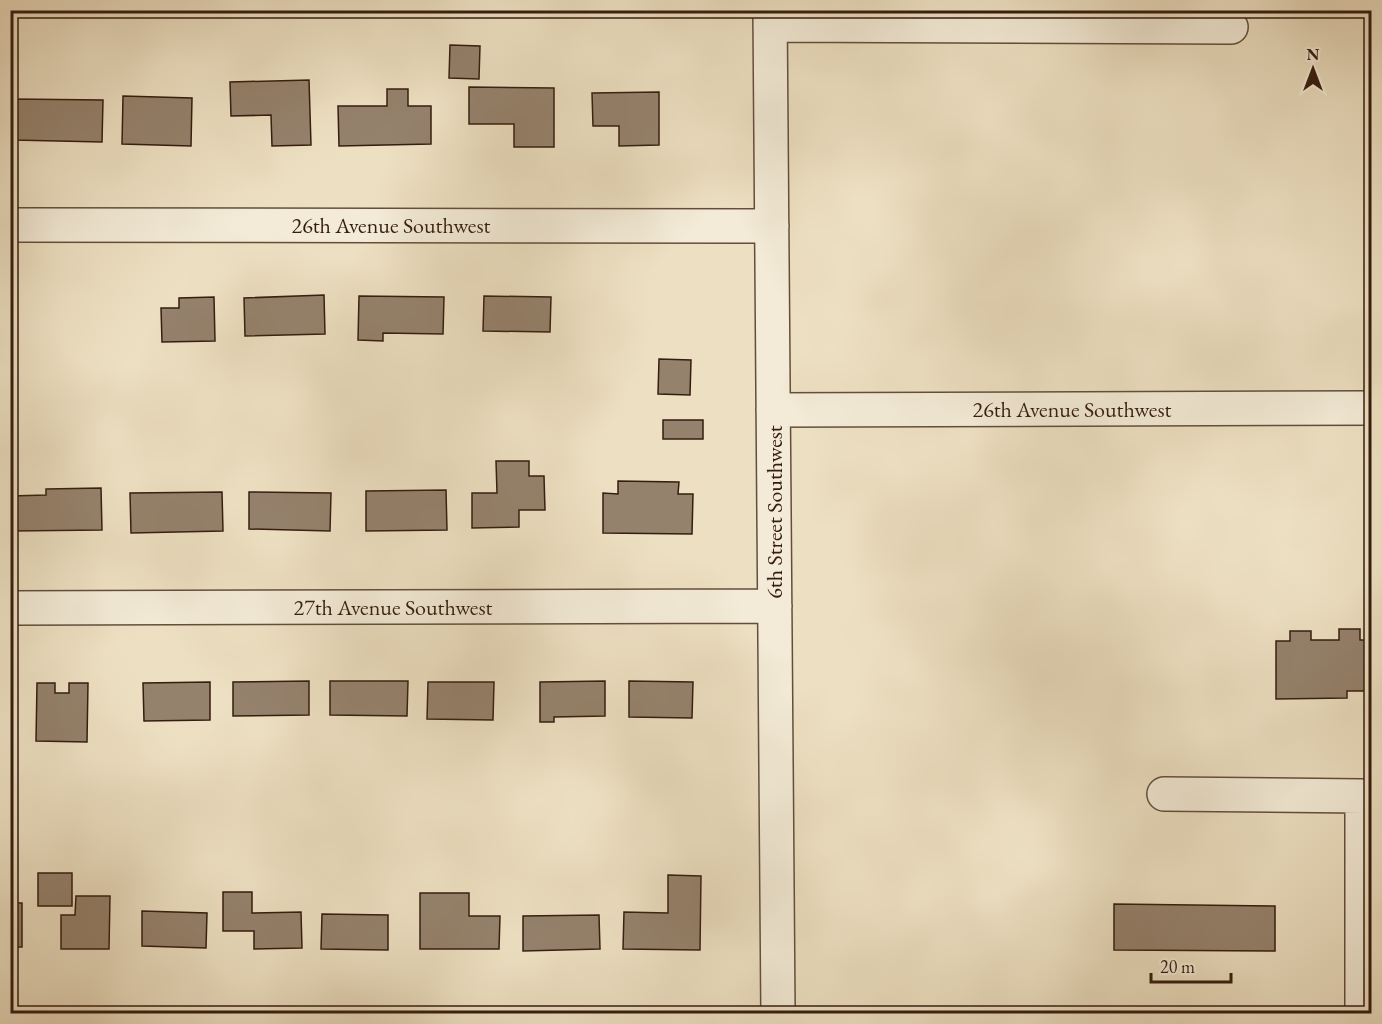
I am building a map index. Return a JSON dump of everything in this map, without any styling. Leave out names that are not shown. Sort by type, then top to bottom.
[{"type":"street","points":[[770,18],[1231,27]]},
{"type":"street","name":"6th Street Southwest","points":[[770,18],[778,1014]]},
{"type":"street","name":"26th Avenue Southwest","points":[[10,225],[772,225]]},
{"type":"street","name":"26th Avenue Southwest","points":[[773,410],[1371,408]]},
{"type":"street","name":"27th Avenue Southwest","points":[[10,608],[775,606]]},
{"type":"street","points":[[1164,794],[1362,796],[1362,1014]]},
{"type":"building","points":[[450,45],[480,46],[479,79],[449,78]]},
{"type":"building","points":[[309,80],[311,145],[272,146],[271,115],[231,116],[230,82]]},
{"type":"building","points":[[469,87],[554,88],[554,147],[514,147],[514,124],[469,124]]},
{"type":"building","points":[[387,89],[408,89],[408,106],[431,106],[431,144],[339,146],[338,106],[387,106]]},
{"type":"building","points":[[659,92],[659,145],[619,146],[619,126],[593,126],[592,93]]},
{"type":"building","points":[[123,96],[192,98],[191,146],[122,144]]},
{"type":"building","points":[[13,99],[103,100],[102,142],[13,140]]},
{"type":"building","points":[[324,295],[325,334],[245,336],[244,298]]},
{"type":"building","points":[[359,296],[444,297],[443,334],[383,333],[383,341],[358,340]]},
{"type":"building","points":[[484,296],[551,297],[550,332],[483,331]]},
{"type":"building","points":[[214,297],[215,341],[162,342],[161,308],[179,308],[179,298]]},
{"type":"building","points":[[659,359],[691,360],[690,395],[658,394]]},
{"type":"building","points":[[663,420],[703,420],[703,439],[663,439]]},
{"type":"building","points":[[496,461],[529,461],[529,476],[544,476],[545,510],[519,510],[519,527],[472,528],[472,493],[497,493]]},
{"type":"building","points":[[618,481],[679,482],[678,494],[693,494],[692,534],[603,533],[603,493],[618,494]]},
{"type":"building","points":[[101,488],[102,530],[11,531],[11,496],[46,495],[46,489]]},
{"type":"building","points":[[446,490],[447,530],[366,531],[366,491]]},
{"type":"building","points":[[222,492],[223,531],[131,533],[130,493]]},
{"type":"building","points":[[249,492],[331,493],[330,531],[249,529]]},
{"type":"building","points":[[1339,629],[1360,629],[1360,640],[1372,640],[1372,691],[1347,691],[1347,698],[1276,699],[1276,641],[1290,641],[1290,631],[1311,631],[1311,640],[1339,640]]},
{"type":"building","points":[[309,681],[309,715],[233,716],[233,682]]},
{"type":"building","points":[[330,681],[408,681],[407,716],[330,715]]},
{"type":"building","points":[[605,681],[605,716],[554,717],[554,722],[540,722],[540,682]]},
{"type":"building","points":[[629,681],[693,682],[692,718],[629,717]]},
{"type":"building","points":[[210,682],[210,720],[144,721],[143,683]]},
{"type":"building","points":[[428,682],[494,682],[493,720],[427,719]]},
{"type":"building","points":[[37,683],[55,683],[55,693],[69,693],[69,683],[88,683],[87,742],[36,741]]},
{"type":"building","points":[[38,873],[72,873],[72,906],[38,906]]},
{"type":"building","points":[[668,875],[701,876],[700,950],[623,949],[624,912],[668,913]]},
{"type":"building","points":[[223,892],[252,892],[252,913],[301,912],[302,948],[254,949],[254,931],[223,931]]},
{"type":"building","points":[[420,893],[469,893],[469,916],[500,916],[499,949],[420,949]]},
{"type":"building","points":[[76,896],[110,896],[109,949],[61,949],[61,915],[75,915]]},
{"type":"building","points":[[10,903],[22,903],[22,947],[10,947]]},
{"type":"building","points":[[1114,904],[1275,906],[1275,951],[1114,950]]},
{"type":"building","points":[[142,911],[207,913],[206,948],[142,946]]},
{"type":"building","points":[[322,914],[388,915],[388,950],[321,949]]},
{"type":"building","points":[[599,915],[600,949],[523,951],[523,916]]}]
